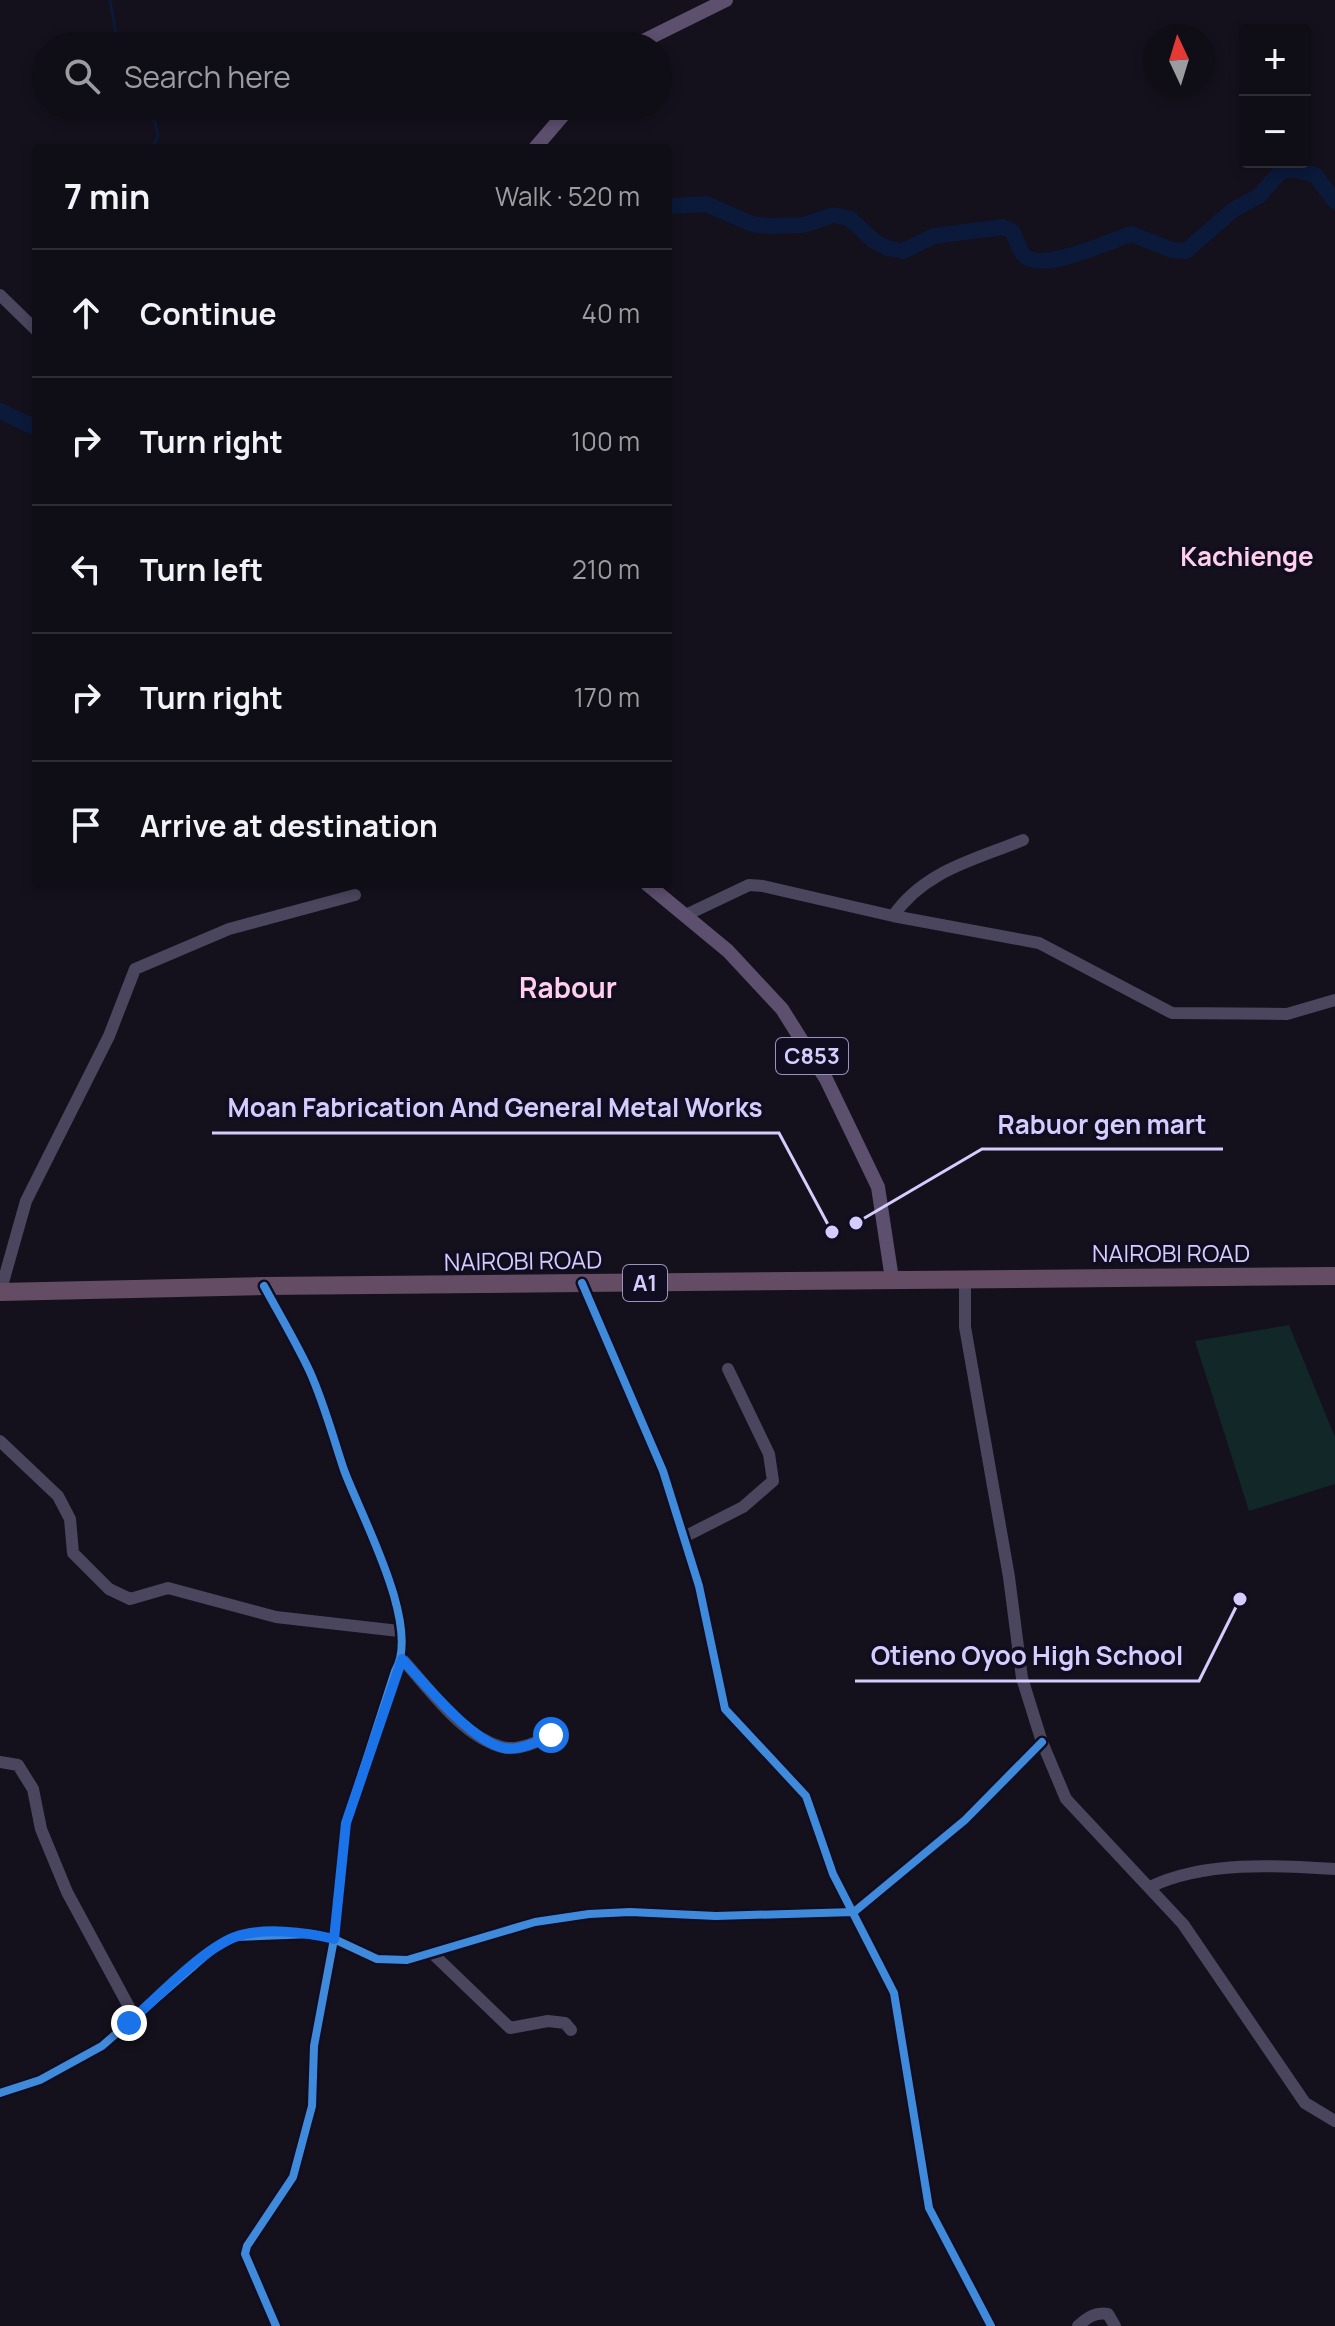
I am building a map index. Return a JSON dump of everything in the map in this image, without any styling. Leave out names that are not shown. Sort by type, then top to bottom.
[{"type":"highway","name":"NAIROBI ROAD","points":[[0,1293],[264,1286],[965,1277],[1335,1276]]},
{"type":"main road","points":[[661,32],[726,0]]},
{"type":"main road","points":[[538,144],[559,120]]},
{"type":"main road","name":"C853","points":[[652,888],[688,914],[782,1009],[826,1079],[878,1187],[892,1279]]},
{"type":"street","points":[[0,295],[32,326]]},
{"type":"street","points":[[893,916],[906,897],[951,867],[1023,840]]},
{"type":"street","points":[[688,914],[749,885],[1039,943],[1172,1013],[1287,1014],[1335,1000]]},
{"type":"street","points":[[0,1293],[26,1201],[109,1036],[135,969],[229,929],[355,895]]},
{"type":"street","points":[[965,1277],[965,1327],[1009,1577],[1022,1678],[1042,1742],[1066,1799],[1183,1924],[1305,2103],[1335,2121]]},
{"type":"street","points":[[582,1283],[663,1471],[699,1586],[725,1709],[806,1796],[827,1860],[898,2007],[929,2208],[991,2326]]},
{"type":"street","points":[[264,1286],[310,1372],[345,1472],[394,1591],[402,1659],[346,1823],[334,1939],[314,2046],[312,2106],[293,2177],[245,2254],[276,2326]]},
{"type":"street","points":[[684,1537],[743,1507],[773,1481],[769,1454],[728,1369]]},
{"type":"street","points":[[0,1441],[58,1496],[70,1519],[73,1553],[109,1589],[130,1599],[168,1588],[276,1617],[399,1631]]},
{"type":"street","points":[[402,1659],[470,1730],[504,1748],[537,1743],[551,1735]]},
{"type":"street","points":[[0,2093],[40,2080],[102,2046],[212,1950],[235,1937],[312,1934],[334,1939],[377,1959],[407,1960],[535,1922],[589,1914],[630,1912],[716,1916],[854,1912],[965,1820],[1042,1742]]},
{"type":"street","points":[[0,1762],[18,1765],[33,1789],[41,1829],[67,1892],[135,2018]]},
{"type":"street","points":[[1150,1887],[1177,1874],[1290,1866],[1335,1869]]},
{"type":"street","points":[[432,1953],[510,2028],[548,2021],[565,2023],[571,2030]]},
{"type":"street","points":[[1078,2326],[1089,2316],[1101,2313],[1108,2314],[1115,2326]]},
{"type":"green space","points":[[1289,1325],[1335,1437],[1335,1484],[1249,1511],[1195,1341]]},
{"type":"waterway","points":[[110,0],[116,32]]},
{"type":"waterway","points":[[153,120],[158,136],[154,144]]},
{"type":"waterway","points":[[672,206],[706,204],[752,224],[767,226],[804,225],[833,215],[849,218],[874,241],[903,251],[934,236],[1003,227],[1012,231],[1023,254],[1043,261],[1075,254],[1131,234],[1172,250],[1186,251],[1233,210],[1259,196],[1281,171],[1293,169],[1315,175],[1335,201]]},
{"type":"waterway","points":[[0,411],[32,426]]},
{"type":"cycle path","points":[[582,1283],[663,1471],[699,1586],[725,1709],[806,1796],[833,1874],[894,1993],[929,2208],[991,2326]]},
{"type":"cycle path","points":[[264,1286],[315,1384],[344,1470],[386,1571],[401,1628],[401,1652],[346,1823],[334,1939],[314,2046],[312,2106],[293,2177],[247,2246],[245,2254],[276,2326]]},
{"type":"cycle path","points":[[0,2093],[40,2080],[102,2046],[212,1950],[235,1937],[312,1934],[334,1939],[377,1959],[407,1960],[535,1922],[589,1914],[630,1912],[716,1916],[854,1912],[965,1820],[1042,1742]]},
{"type":"place","name":"Rabuor gen mart","points":[[856,1223]]},
{"type":"place","name":"Moan Fabrication And General Metal Works","points":[[832,1232]]},
{"type":"place","name":"Otieno Oyoo High School","points":[[1240,1599]]},
{"type":"district","name":"Kachienge","points":[[1247,556]]},
{"type":"district","name":"Rabour","points":[[568,987]]},
{"type":"route","points":[[129,2023],[212,1950],[235,1937],[312,1934],[334,1939],[346,1823],[395,1671],[402,1659],[470,1730],[504,1748],[537,1743],[551,1735]]}]
